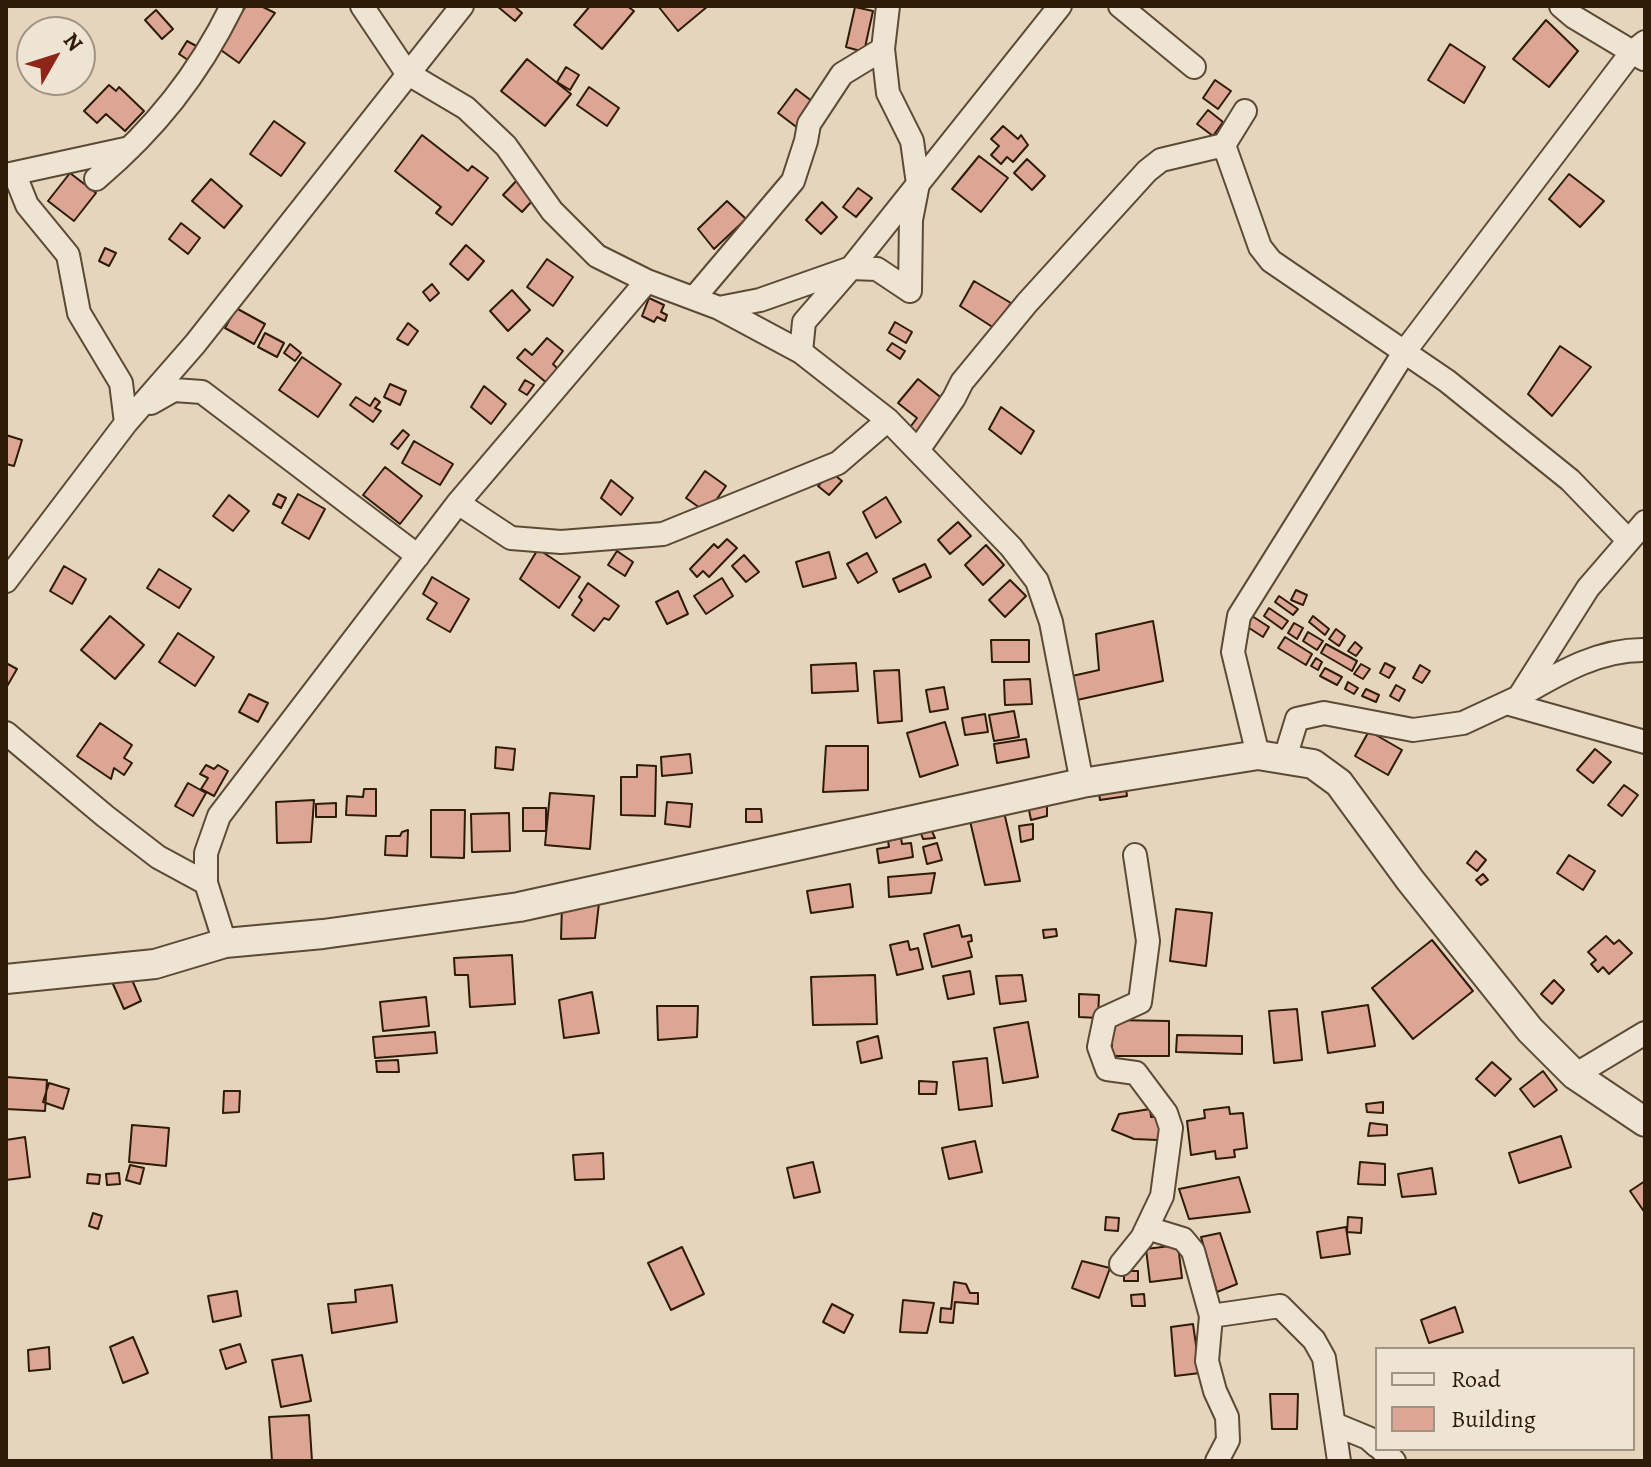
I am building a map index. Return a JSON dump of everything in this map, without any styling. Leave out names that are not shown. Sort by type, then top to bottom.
[{"type":"street","points":[[96,179],[134,147],[189,81],[217,38],[232,6]]},
{"type":"street","points":[[362,6],[407,73],[466,108],[506,146],[552,211],[597,256],[647,281],[719,308],[801,352],[888,420],[1011,547],[1037,581],[1051,622],[1082,783]]},
{"type":"street","points":[[6,581],[131,417],[195,344],[462,6]]},
{"type":"street","points":[[719,308],[760,300],[851,268],[877,269],[910,291],[911,220],[918,184],[912,141],[888,93],[883,49],[888,6]]},
{"type":"street","points":[[801,352],[804,322],[851,268],[1060,6]]},
{"type":"street","points":[[1120,6],[1194,67]]},
{"type":"street","points":[[1272,756],[1233,652],[1239,616],[1405,351],[1640,52],[1585,16],[1561,6]]},
{"type":"street","points":[[694,298],[793,181],[809,124],[842,74],[883,49]]},
{"type":"street","points":[[918,450],[962,382],[1027,303],[1147,171],[1161,160],[1224,145],[1245,111]]},
{"type":"street","points":[[1224,145],[1260,247],[1271,261],[1405,351],[1570,480],[1628,540]]},
{"type":"street","points":[[131,417],[121,383],[79,313],[68,255],[27,205],[11,175],[134,147]]},
{"type":"street","points":[[225,943],[206,883],[206,853],[219,816],[458,503],[647,281]]},
{"type":"street","points":[[131,417],[174,390],[202,392],[418,556]]},
{"type":"street","points":[[458,503],[511,538],[561,542],[663,534],[838,463],[888,420]]},
{"type":"street","points":[[1512,700],[1588,588],[1645,522]]},
{"type":"street","points":[[1272,756],[1297,719],[1324,713],[1413,730],[1463,723],[1570,667],[1624,649],[1645,650]]},
{"type":"street","points":[[1512,700],[1645,742]]},
{"type":"street","points":[[6,733],[158,857],[206,883]]},
{"type":"street","points":[[6,979],[155,964],[225,943],[323,934],[519,907],[1082,783],[1272,756],[1313,764],[1339,783],[1410,880],[1530,1030],[1575,1075],[1645,1122]]},
{"type":"street","points":[[1121,1264],[1147,1228],[1162,1196],[1171,1128],[1166,1113],[1136,1073],[1107,1069],[1099,1047],[1105,1018],[1140,1002],[1148,941],[1135,855]]},
{"type":"street","points":[[1575,1075],[1645,1033]]},
{"type":"street","points":[[1147,1228],[1183,1239],[1193,1251],[1211,1316],[1207,1361],[1215,1391],[1227,1417],[1228,1440],[1217,1461]]},
{"type":"street","points":[[1211,1316],[1280,1306],[1314,1340],[1324,1358],[1339,1461]]},
{"type":"street","points":[[1334,1424],[1375,1444]]},
{"type":"building","points":[[246,6],[261,6],[275,13],[239,63],[218,48]]},
{"type":"building","points":[[497,6],[514,6],[522,13],[515,21]]},
{"type":"building","points":[[590,6],[627,6],[634,11],[602,49],[574,25]]},
{"type":"building","points":[[658,6],[708,6],[678,31]]},
{"type":"building","points":[[855,7],[873,11],[864,52],[846,47]]},
{"type":"building","points":[[156,10],[173,29],[162,39],[145,20]]},
{"type":"building","points":[[1546,20],[1578,51],[1549,87],[1513,59]]},
{"type":"building","points":[[187,41],[200,48],[191,62],[179,54]]},
{"type":"building","points":[[1450,44],[1485,67],[1464,103],[1428,80]]},
{"type":"building","points":[[527,59],[571,94],[545,126],[501,91]]},
{"type":"building","points":[[566,67],[579,75],[570,90],[557,82]]},
{"type":"building","points":[[1215,80],[1231,91],[1218,109],[1203,98]]},
{"type":"building","points":[[109,85],[116,91],[119,87],[144,111],[125,131],[106,114],[97,123],[84,111]]},
{"type":"building","points":[[589,87],[619,108],[607,126],[577,105]]},
{"type":"building","points":[[796,89],[817,105],[799,129],[778,113]]},
{"type":"building","points":[[1208,110],[1223,122],[1213,136],[1197,124]]},
{"type":"building","points":[[274,121],[305,143],[281,176],[250,154]]},
{"type":"building","points":[[1003,126],[1018,139],[1021,135],[1028,145],[1013,162],[1007,157],[1001,164],[991,155],[999,146],[991,139]]},
{"type":"building","points":[[422,135],[468,171],[472,166],[488,178],[452,225],[436,213],[441,207],[395,171]]},
{"type":"building","points":[[979,156],[1008,178],[981,212],[952,189]]},
{"type":"building","points":[[1027,159],[1045,176],[1032,190],[1014,173]]},
{"type":"building","points":[[70,173],[96,193],[74,221],[48,201]]},
{"type":"building","points":[[1569,174],[1604,201],[1580,227],[1549,199]]},
{"type":"building","points":[[520,177],[529,186],[524,192],[533,200],[522,212],[503,195]]},
{"type":"building","points":[[211,179],[242,206],[224,228],[192,201]]},
{"type":"building","points":[[858,188],[872,198],[856,217],[843,207]]},
{"type":"building","points":[[727,201],[746,219],[714,249],[698,229]]},
{"type":"building","points":[[822,202],[837,217],[821,234],[806,220]]},
{"type":"building","points":[[181,223],[200,238],[188,254],[169,239]]},
{"type":"building","points":[[466,245],[484,261],[468,280],[450,264]]},
{"type":"building","points":[[105,248],[116,253],[109,266],[99,261]]},
{"type":"building","points":[[547,259],[573,277],[553,306],[527,287]]},
{"type":"building","points":[[974,281],[1011,303],[994,328],[960,306]]},
{"type":"building","points":[[432,284],[439,293],[430,301],[423,292]]},
{"type":"building","points":[[512,290],[530,310],[508,331],[490,311]]},
{"type":"building","points":[[649,298],[664,305],[661,312],[667,315],[665,321],[657,317],[654,322],[642,316]]},
{"type":"building","points":[[236,308],[265,324],[254,344],[225,328]]},
{"type":"building","points":[[895,322],[912,332],[906,343],[889,333]]},
{"type":"building","points":[[408,323],[418,331],[408,345],[397,339]]},
{"type":"building","points":[[265,333],[284,343],[277,357],[258,347]]},
{"type":"building","points":[[547,338],[563,351],[553,364],[559,370],[548,384],[517,358],[525,349],[532,355]]},
{"type":"building","points":[[892,343],[905,351],[900,359],[887,350]]},
{"type":"building","points":[[290,344],[301,353],[295,361],[284,353]]},
{"type":"building","points":[[1560,346],[1591,367],[1552,416],[1528,394]]},
{"type":"building","points":[[302,357],[341,384],[318,417],[279,390]]},
{"type":"building","points":[[918,379],[949,404],[921,440],[908,430],[917,418],[898,403]]},
{"type":"building","points":[[525,380],[534,385],[527,395],[519,390]]},
{"type":"building","points":[[390,384],[406,391],[400,405],[384,397]]},
{"type":"building","points":[[484,386],[506,404],[491,424],[471,407]]},
{"type":"building","points":[[356,397],[370,406],[375,398],[380,402],[375,408],[381,411],[373,422],[350,405]]},
{"type":"building","points":[[1001,407],[1034,431],[1021,454],[989,429]]},
{"type":"building","points":[[403,430],[409,435],[398,449],[391,444]]},
{"type":"building","points":[[6,435],[22,440],[14,466],[6,464]]},
{"type":"building","points":[[414,441],[453,464],[440,485],[402,463]]},
{"type":"building","points":[[385,467],[422,496],[400,524],[363,495]]},
{"type":"building","points":[[705,471],[726,486],[707,513],[686,498]]},
{"type":"building","points":[[831,472],[842,481],[829,495],[818,486]]},
{"type":"building","points":[[611,480],[633,498],[621,515],[601,498]]},
{"type":"building","points":[[278,494],[286,498],[281,508],[273,504]]},
{"type":"building","points":[[298,494],[325,509],[309,539],[282,523]]},
{"type":"building","points":[[229,495],[249,511],[233,531],[213,516]]},
{"type":"building","points":[[886,497],[901,522],[876,538],[863,512]]},
{"type":"building","points":[[958,522],[971,536],[950,554],[938,540]]},
{"type":"building","points":[[727,539],[737,548],[709,577],[703,571],[697,577],[690,569],[714,544],[718,548]]},
{"type":"building","points":[[986,545],[1004,565],[983,585],[965,565]]},
{"type":"building","points":[[538,549],[580,577],[559,608],[520,579]]},
{"type":"building","points":[[617,551],[633,562],[625,576],[608,565]]},
{"type":"building","points":[[829,552],[836,578],[803,587],[796,562]]},
{"type":"building","points":[[867,553],[877,572],[858,583],[847,564]]},
{"type":"building","points":[[744,555],[759,572],[746,582],[732,566]]},
{"type":"building","points":[[925,564],[931,577],[899,592],[893,579]]},
{"type":"building","points":[[64,566],[86,579],[72,604],[50,591]]},
{"type":"building","points":[[159,569],[191,589],[179,608],[147,588]]},
{"type":"building","points":[[432,577],[469,599],[450,632],[427,619],[437,603],[423,594]]},
{"type":"building","points":[[722,578],[733,596],[706,614],[694,596]]},
{"type":"building","points":[[1010,580],[1026,596],[1005,617],[989,600]]},
{"type":"building","points":[[588,583],[619,606],[609,620],[604,618],[594,631],[572,615]]},
{"type":"building","points":[[1296,590],[1307,595],[1303,605],[1291,600]]},
{"type":"building","points":[[678,591],[688,614],[667,624],[656,602]]},
{"type":"building","points":[[1279,596],[1298,609],[1293,615],[1275,602]]},
{"type":"building","points":[[1269,608],[1288,621],[1282,629],[1264,616]]},
{"type":"building","points":[[110,616],[144,645],[115,679],[81,650]]},
{"type":"building","points":[[1252,616],[1269,627],[1263,637],[1246,626]]},
{"type":"building","points":[[1313,616],[1329,629],[1325,635],[1309,622]]},
{"type":"building","points":[[1153,621],[1163,681],[1077,700],[1072,676],[1099,670],[1096,634]]},
{"type":"building","points":[[1294,623],[1303,628],[1297,639],[1288,633]]},
{"type":"building","points":[[1336,629],[1345,636],[1339,646],[1329,639]]},
{"type":"building","points":[[1308,632],[1323,641],[1317,650],[1303,641]]},
{"type":"building","points":[[178,633],[214,657],[195,686],[159,662]]},
{"type":"building","points":[[1285,637],[1312,654],[1306,665],[1278,648]]},
{"type":"building","points":[[991,640],[1029,640],[1029,662],[992,662]]},
{"type":"building","points":[[1355,642],[1362,648],[1356,656],[1348,651]]},
{"type":"building","points":[[1326,644],[1357,661],[1352,671],[1321,653]]},
{"type":"building","points":[[1316,658],[1322,662],[1318,670],[1311,666]]},
{"type":"building","points":[[6,663],[17,669],[6,688]]},
{"type":"building","points":[[856,663],[858,691],[812,693],[811,665]]},
{"type":"building","points":[[1385,663],[1395,668],[1389,678],[1380,673]]},
{"type":"building","points":[[1361,664],[1370,669],[1363,679],[1354,674]]},
{"type":"building","points":[[1420,665],[1430,671],[1422,683],[1413,678]]},
{"type":"building","points":[[1325,668],[1342,677],[1337,685],[1320,676]]},
{"type":"building","points":[[899,670],[902,721],[878,723],[874,671]]},
{"type":"building","points":[[1030,679],[1032,704],[1005,705],[1004,680]]},
{"type":"building","points":[[1348,682],[1358,688],[1354,694],[1345,689]]},
{"type":"building","points":[[1396,685],[1405,690],[1399,701],[1390,696]]},
{"type":"building","points":[[944,687],[948,709],[930,712],[926,690]]},
{"type":"building","points":[[1366,689],[1379,695],[1376,702],[1362,696]]},
{"type":"building","points":[[249,694],[268,703],[258,722],[239,712]]},
{"type":"building","points":[[1014,711],[1019,737],[994,741],[989,715]]},
{"type":"building","points":[[985,714],[988,732],[965,735],[962,718]]},
{"type":"building","points":[[945,722],[958,765],[920,777],[907,733]]},
{"type":"building","points":[[100,723],[132,745],[124,758],[132,763],[124,775],[114,768],[111,779],[77,756]]},
{"type":"building","points":[[1369,731],[1402,750],[1388,775],[1355,756]]},
{"type":"building","points":[[1026,739],[1029,757],[997,763],[994,744]]},
{"type":"building","points":[[826,746],[868,746],[868,790],[823,792]]},
{"type":"building","points":[[496,747],[515,749],[513,770],[495,768]]},
{"type":"building","points":[[1595,749],[1611,762],[1593,783],[1577,770]]},
{"type":"building","points":[[690,754],[692,773],[662,776],[661,757]]},
{"type":"building","points":[[206,765],[214,769],[218,765],[228,771],[214,796],[201,789],[208,778],[200,774]]},
{"type":"building","points":[[637,765],[656,766],[655,816],[621,815],[621,777],[637,777]]},
{"type":"building","points":[[1125,782],[1127,796],[1100,800],[1098,787]]},
{"type":"building","points":[[188,783],[206,793],[193,816],[175,806]]},
{"type":"building","points":[[1624,785],[1638,795],[1622,816],[1608,805]]},
{"type":"building","points":[[364,789],[376,789],[376,816],[346,815],[347,796],[363,797]]},
{"type":"building","points":[[1047,791],[1047,816],[1031,820],[1026,795]]},
{"type":"building","points":[[550,793],[594,796],[590,849],[545,845]]},
{"type":"building","points":[[314,800],[311,842],[277,843],[276,802]]},
{"type":"building","points":[[667,802],[692,804],[690,827],[665,824]]},
{"type":"building","points":[[336,803],[336,817],[316,817],[316,804]]},
{"type":"building","points":[[523,808],[546,808],[546,831],[523,831]]},
{"type":"building","points":[[746,809],[761,809],[762,822],[746,822]]},
{"type":"building","points":[[431,810],[465,810],[464,858],[431,857]]},
{"type":"building","points":[[1004,812],[1020,881],[985,885],[970,821]]},
{"type":"building","points":[[509,813],[510,851],[472,852],[471,814]]},
{"type":"building","points":[[927,820],[935,838],[923,839],[917,822]]},
{"type":"building","points":[[1033,824],[1033,839],[1021,842],[1019,826]]},
{"type":"building","points":[[408,830],[407,856],[385,855],[386,836],[400,836]]},
{"type":"building","points":[[901,838],[902,844],[911,843],[913,857],[879,863],[877,849],[889,847],[888,841]]},
{"type":"building","points":[[937,843],[942,860],[927,864],[923,847]]},
{"type":"building","points":[[1476,851],[1486,860],[1477,871],[1467,863]]},
{"type":"building","points":[[1569,855],[1595,871],[1583,890],[1557,873]]},
{"type":"building","points":[[935,873],[931,893],[889,897],[888,877]]},
{"type":"building","points":[[1483,874],[1488,880],[1481,885],[1476,880]]},
{"type":"building","points":[[850,884],[853,907],[811,913],[807,891]]},
{"type":"building","points":[[599,903],[595,938],[561,939],[562,904]]},
{"type":"building","points":[[1176,909],[1212,913],[1206,966],[1170,961]]},
{"type":"building","points":[[959,925],[962,937],[971,935],[972,941],[968,942],[972,957],[932,967],[924,934]]},
{"type":"building","points":[[1056,929],[1057,936],[1044,938],[1043,930]]},
{"type":"building","points":[[1606,936],[1614,944],[1619,940],[1632,953],[1609,974],[1603,967],[1598,972],[1591,964],[1596,960],[1588,952]]},
{"type":"building","points":[[1432,940],[1473,991],[1413,1039],[1372,988]]},
{"type":"building","points":[[908,941],[910,950],[918,948],[923,969],[897,975],[890,945]]},
{"type":"building","points":[[512,955],[515,1004],[470,1007],[468,975],[455,975],[454,958]]},
{"type":"building","points":[[127,968],[141,1001],[124,1009],[109,975]]},
{"type":"building","points":[[970,971],[974,994],[948,999],[943,976]]},
{"type":"building","points":[[875,975],[877,1024],[813,1025],[811,977]]},
{"type":"building","points":[[1022,975],[1026,1001],[1000,1004],[996,976]]},
{"type":"building","points":[[1554,980],[1564,990],[1552,1004],[1541,994]]},
{"type":"building","points":[[592,992],[599,1033],[564,1038],[559,1000]]},
{"type":"building","points":[[1079,994],[1099,995],[1098,1018],[1079,1017]]},
{"type":"building","points":[[426,997],[429,1026],[383,1031],[380,1002]]},
{"type":"building","points":[[1368,1005],[1375,1046],[1328,1053],[1322,1012]]},
{"type":"building","points":[[657,1006],[698,1006],[697,1037],[658,1040]]},
{"type":"building","points":[[1297,1009],[1302,1060],[1274,1063],[1269,1011]]},
{"type":"building","points":[[1112,1020],[1169,1021],[1169,1056],[1112,1056]]},
{"type":"building","points":[[1028,1022],[1038,1077],[1003,1083],[994,1028]]},
{"type":"building","points":[[435,1032],[437,1053],[375,1058],[373,1037]]},
{"type":"building","points":[[1177,1035],[1242,1036],[1242,1054],[1176,1052]]},
{"type":"building","points":[[878,1036],[882,1058],[861,1063],[857,1042]]},
{"type":"building","points":[[987,1058],[992,1106],[959,1110],[953,1062]]},
{"type":"building","points":[[398,1060],[399,1072],[377,1072],[376,1061]]},
{"type":"building","points":[[1492,1062],[1511,1079],[1495,1096],[1476,1079]]},
{"type":"building","points":[[1543,1071],[1557,1090],[1534,1107],[1520,1089]]},
{"type":"building","points":[[6,1077],[47,1080],[45,1111],[6,1109]]},
{"type":"building","points":[[919,1081],[937,1082],[936,1094],[919,1094]]},
{"type":"building","points":[[49,1083],[69,1089],[63,1109],[43,1102]]},
{"type":"building","points":[[224,1091],[240,1091],[239,1112],[223,1113]]},
{"type":"building","points":[[1383,1102],[1383,1113],[1367,1112],[1366,1104]]},
{"type":"building","points":[[1229,1107],[1230,1114],[1243,1113],[1247,1148],[1234,1150],[1235,1157],[1216,1159],[1215,1151],[1191,1155],[1187,1121],[1205,1118],[1204,1110]]},
{"type":"building","points":[[1150,1109],[1151,1117],[1161,1116],[1158,1140],[1134,1139],[1112,1130],[1119,1114]]},
{"type":"building","points":[[1370,1123],[1387,1125],[1387,1135],[1368,1136]]},
{"type":"building","points":[[132,1125],[169,1128],[166,1166],[129,1162]]},
{"type":"building","points":[[1561,1136],[1571,1167],[1519,1183],[1509,1153]]},
{"type":"building","points":[[25,1137],[30,1177],[6,1180],[6,1140]]},
{"type":"building","points":[[975,1141],[982,1172],[949,1179],[942,1148]]},
{"type":"building","points":[[603,1153],[604,1179],[575,1180],[573,1155]]},
{"type":"building","points":[[813,1162],[820,1192],[794,1198],[787,1168]]},
{"type":"building","points":[[1360,1162],[1385,1164],[1385,1185],[1358,1184]]},
{"type":"building","points":[[130,1165],[144,1168],[140,1184],[126,1180]]},
{"type":"building","points":[[1432,1168],[1436,1194],[1402,1197],[1398,1174]]},
{"type":"building","points":[[119,1173],[120,1184],[107,1185],[106,1174]]},
{"type":"building","points":[[88,1174],[100,1175],[99,1184],[87,1183]]},
{"type":"building","points":[[1239,1177],[1250,1212],[1189,1219],[1179,1189]]},
{"type":"building","points":[[1645,1181],[1645,1213],[1630,1191]]},
{"type":"building","points":[[93,1213],[102,1216],[98,1229],[89,1226]]},
{"type":"building","points":[[1106,1217],[1119,1218],[1118,1231],[1105,1230]]},
{"type":"building","points":[[1348,1217],[1362,1218],[1361,1233],[1347,1232]]},
{"type":"building","points":[[1346,1227],[1350,1254],[1321,1258],[1317,1232]]},
{"type":"building","points":[[1220,1233],[1237,1284],[1217,1292],[1201,1237]]},
{"type":"building","points":[[1178,1245],[1182,1278],[1150,1282],[1146,1249]]},
{"type":"building","points":[[682,1247],[704,1294],[671,1310],[648,1263]]},
{"type":"building","points":[[1082,1261],[1110,1268],[1099,1298],[1072,1288]]},
{"type":"building","points":[[1124,1271],[1138,1271],[1138,1281],[1124,1281]]},
{"type":"building","points":[[954,1282],[966,1284],[970,1293],[978,1293],[978,1304],[955,1302],[953,1323],[940,1322],[941,1308],[951,1309]]},
{"type":"building","points":[[392,1285],[397,1322],[332,1333],[328,1304],[356,1302],[355,1290]]},
{"type":"building","points":[[237,1291],[241,1316],[213,1322],[208,1296]]},
{"type":"building","points":[[1144,1294],[1145,1306],[1132,1306],[1131,1295]]},
{"type":"building","points":[[903,1300],[934,1303],[927,1333],[900,1332]]},
{"type":"building","points":[[832,1304],[853,1315],[844,1333],[823,1322]]},
{"type":"building","points":[[1455,1307],[1463,1332],[1429,1343],[1421,1320]]},
{"type":"building","points":[[1193,1324],[1200,1373],[1175,1376],[1171,1327]]},
{"type":"building","points":[[133,1337],[148,1373],[123,1383],[110,1347]]},
{"type":"building","points":[[240,1344],[246,1362],[226,1369],[220,1350]]},
{"type":"building","points":[[49,1347],[50,1369],[29,1371],[28,1350]]},
{"type":"building","points":[[302,1355],[311,1401],[281,1407],[272,1360]]},
{"type":"building","points":[[1270,1394],[1298,1394],[1297,1429],[1272,1429]]},
{"type":"building","points":[[309,1415],[312,1461],[272,1461],[269,1417]]}]
